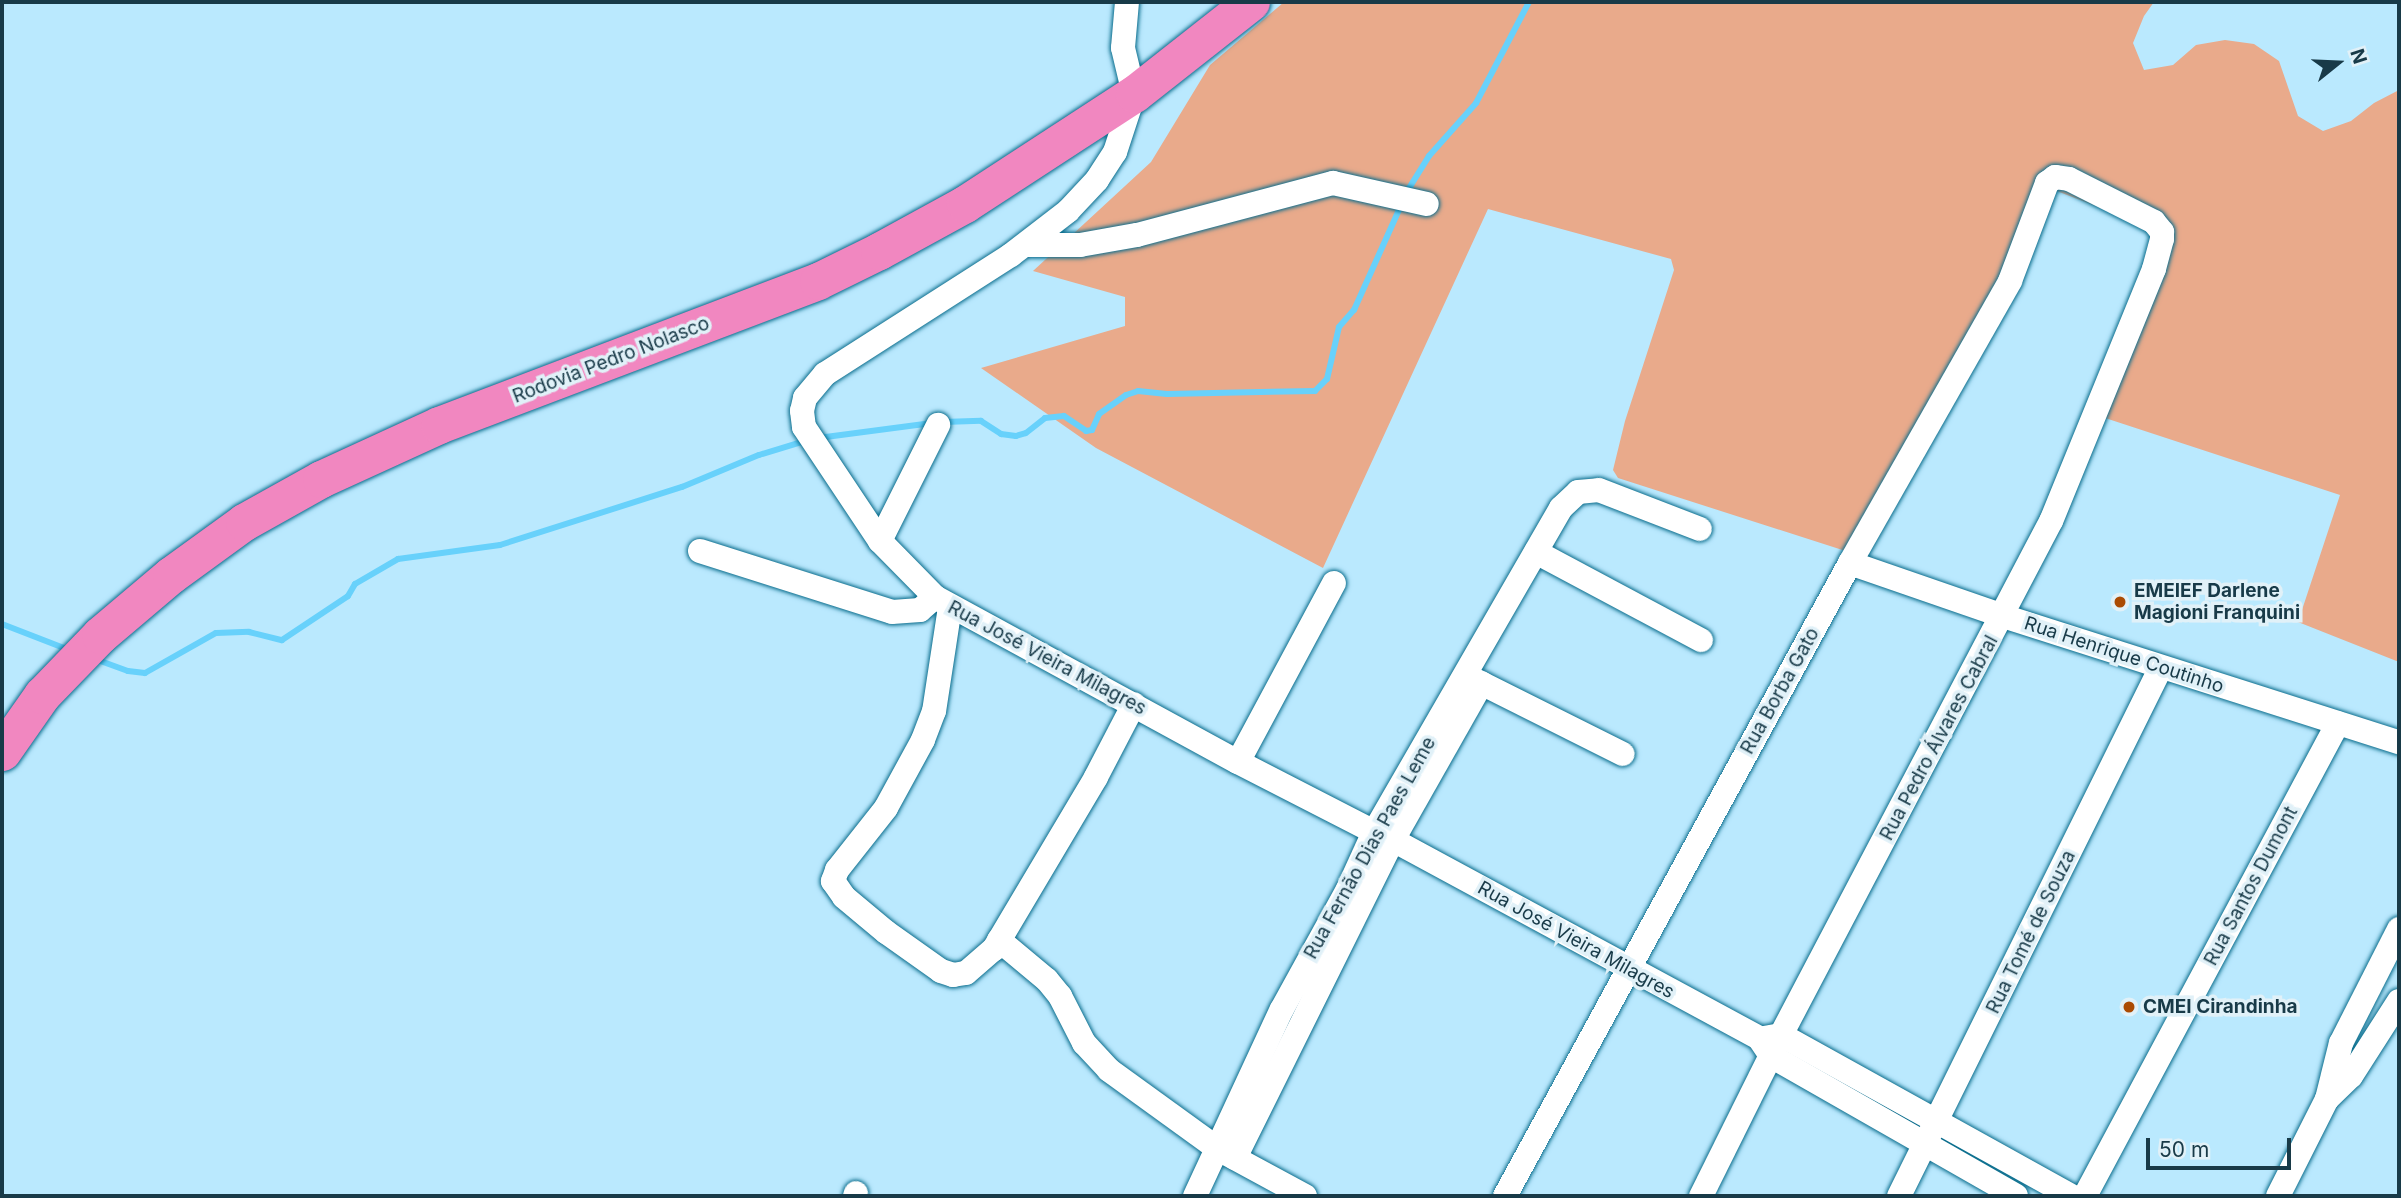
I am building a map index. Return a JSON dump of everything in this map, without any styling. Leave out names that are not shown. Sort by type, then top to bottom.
[{"type":"highway","name":"Rodovia Pedro Nolasco","points":[[2,752],[42,695],[100,635],[170,575],[244,522],[321,480],[439,425],[818,281],[965,204],[1134,94],[1251,2]]},
{"type":"street","points":[[1127,2],[1123,48],[1134,94]]},
{"type":"street","name":"Rua José Vieira Milagres","points":[[1134,94],[1115,152],[1097,180],[1068,211],[1026,244],[825,374],[805,398],[802,411],[804,427],[880,541],[943,602],[1238,762],[1384,836],[1770,1043],[1925,1147],[2016,1196]]},
{"type":"street","name":"Rua Pedro Álvares Cabral","points":[[1701,1196],[1770,1043],[2003,616],[2051,521],[2154,269],[2162,232],[2154,222],[2068,179],[2055,177],[2047,183]]},
{"type":"street","points":[[1026,244],[1080,245],[1136,235],[1333,183],[1427,204]]},
{"type":"street","name":"Rua Borba Gato","points":[[1505,1196],[1850,563],[2010,281],[2047,183]]},
{"type":"street","points":[[880,541],[939,425]]},
{"type":"street","name":"Rua Fernão Dias Paes Leme","points":[[1195,1196],[1226,1153],[1282,1009],[1348,889],[1384,836],[1474,680],[1536,552],[1561,508],[1578,492],[1599,490],[1700,529]]},
{"type":"street","points":[[700,551],[892,612],[920,610],[943,602],[934,711],[923,740],[906,776],[886,808],[837,870],[833,884],[886,932],[941,971],[953,975],[966,973],[983,961],[999,940],[1096,777],[1134,704]]},
{"type":"street","points":[[1536,552],[1701,640]]},
{"type":"street","name":"Rua Henrique Coutinho","points":[[1850,563],[2003,616],[2399,742]]},
{"type":"street","points":[[1238,762],[1334,583]]},
{"type":"street","name":"Rua Tomé de Souza","points":[[1899,1196],[2161,667]]},
{"type":"street","points":[[1474,680],[1623,754]]},
{"type":"street","name":"Rua Santos Dumont","points":[[2085,1196],[2338,723]]},
{"type":"street","points":[[2278,1196],[2327,1099],[2341,1043],[2399,929]]},
{"type":"street","points":[[999,940],[1047,980],[1060,996],[1084,1044],[1109,1070],[1226,1153],[1305,1196]]},
{"type":"street","points":[[2327,1099],[2351,1076],[2399,1001]]},
{"type":"street","points":[[1770,1043],[1937,1122],[2072,1196]]},
{"type":"shaded area","points":[[1284,2],[2154,2],[2144,16],[2133,43],[2144,70],[2173,65],[2196,45],[2225,40],[2254,44],[2279,61],[2298,116],[2323,131],[2351,121],[2374,103],[2399,90],[2399,662],[2298,622],[2340,495],[2096,415],[2160,231],[2049,188],[1858,555],[1618,478],[1613,470],[1625,421],[1674,270],[1671,259],[1488,209],[1323,568],[1096,448],[981,368],[1125,326],[1125,297],[1033,271],[1151,162],[1210,65]]},
{"type":"waterway","points":[[1406,193],[1429,156],[1476,103],[1529,2]]},
{"type":"waterway","points":[[943,422],[981,421],[1001,434],[1016,436],[1026,433],[1045,418],[1064,416],[1086,431],[1092,430],[1099,414],[1126,395],[1138,391],[1167,394],[1315,391],[1327,379],[1339,327],[1354,310],[1402,203]]},
{"type":"waterway","points":[[818,438],[932,423]]},
{"type":"waterway","points":[[95,659],[128,671],[145,673],[216,633],[249,632],[282,640],[348,596],[355,584],[398,559],[500,545],[682,487],[759,455],[808,440]]},
{"type":"waterway","points":[[2,624],[69,650]]},
{"type":"place","name":"EMEIEF Darlene Magioni Franquini","points":[[2120,602]]},
{"type":"place","name":"CMEI Cirandinha","points":[[2129,1007]]}]
